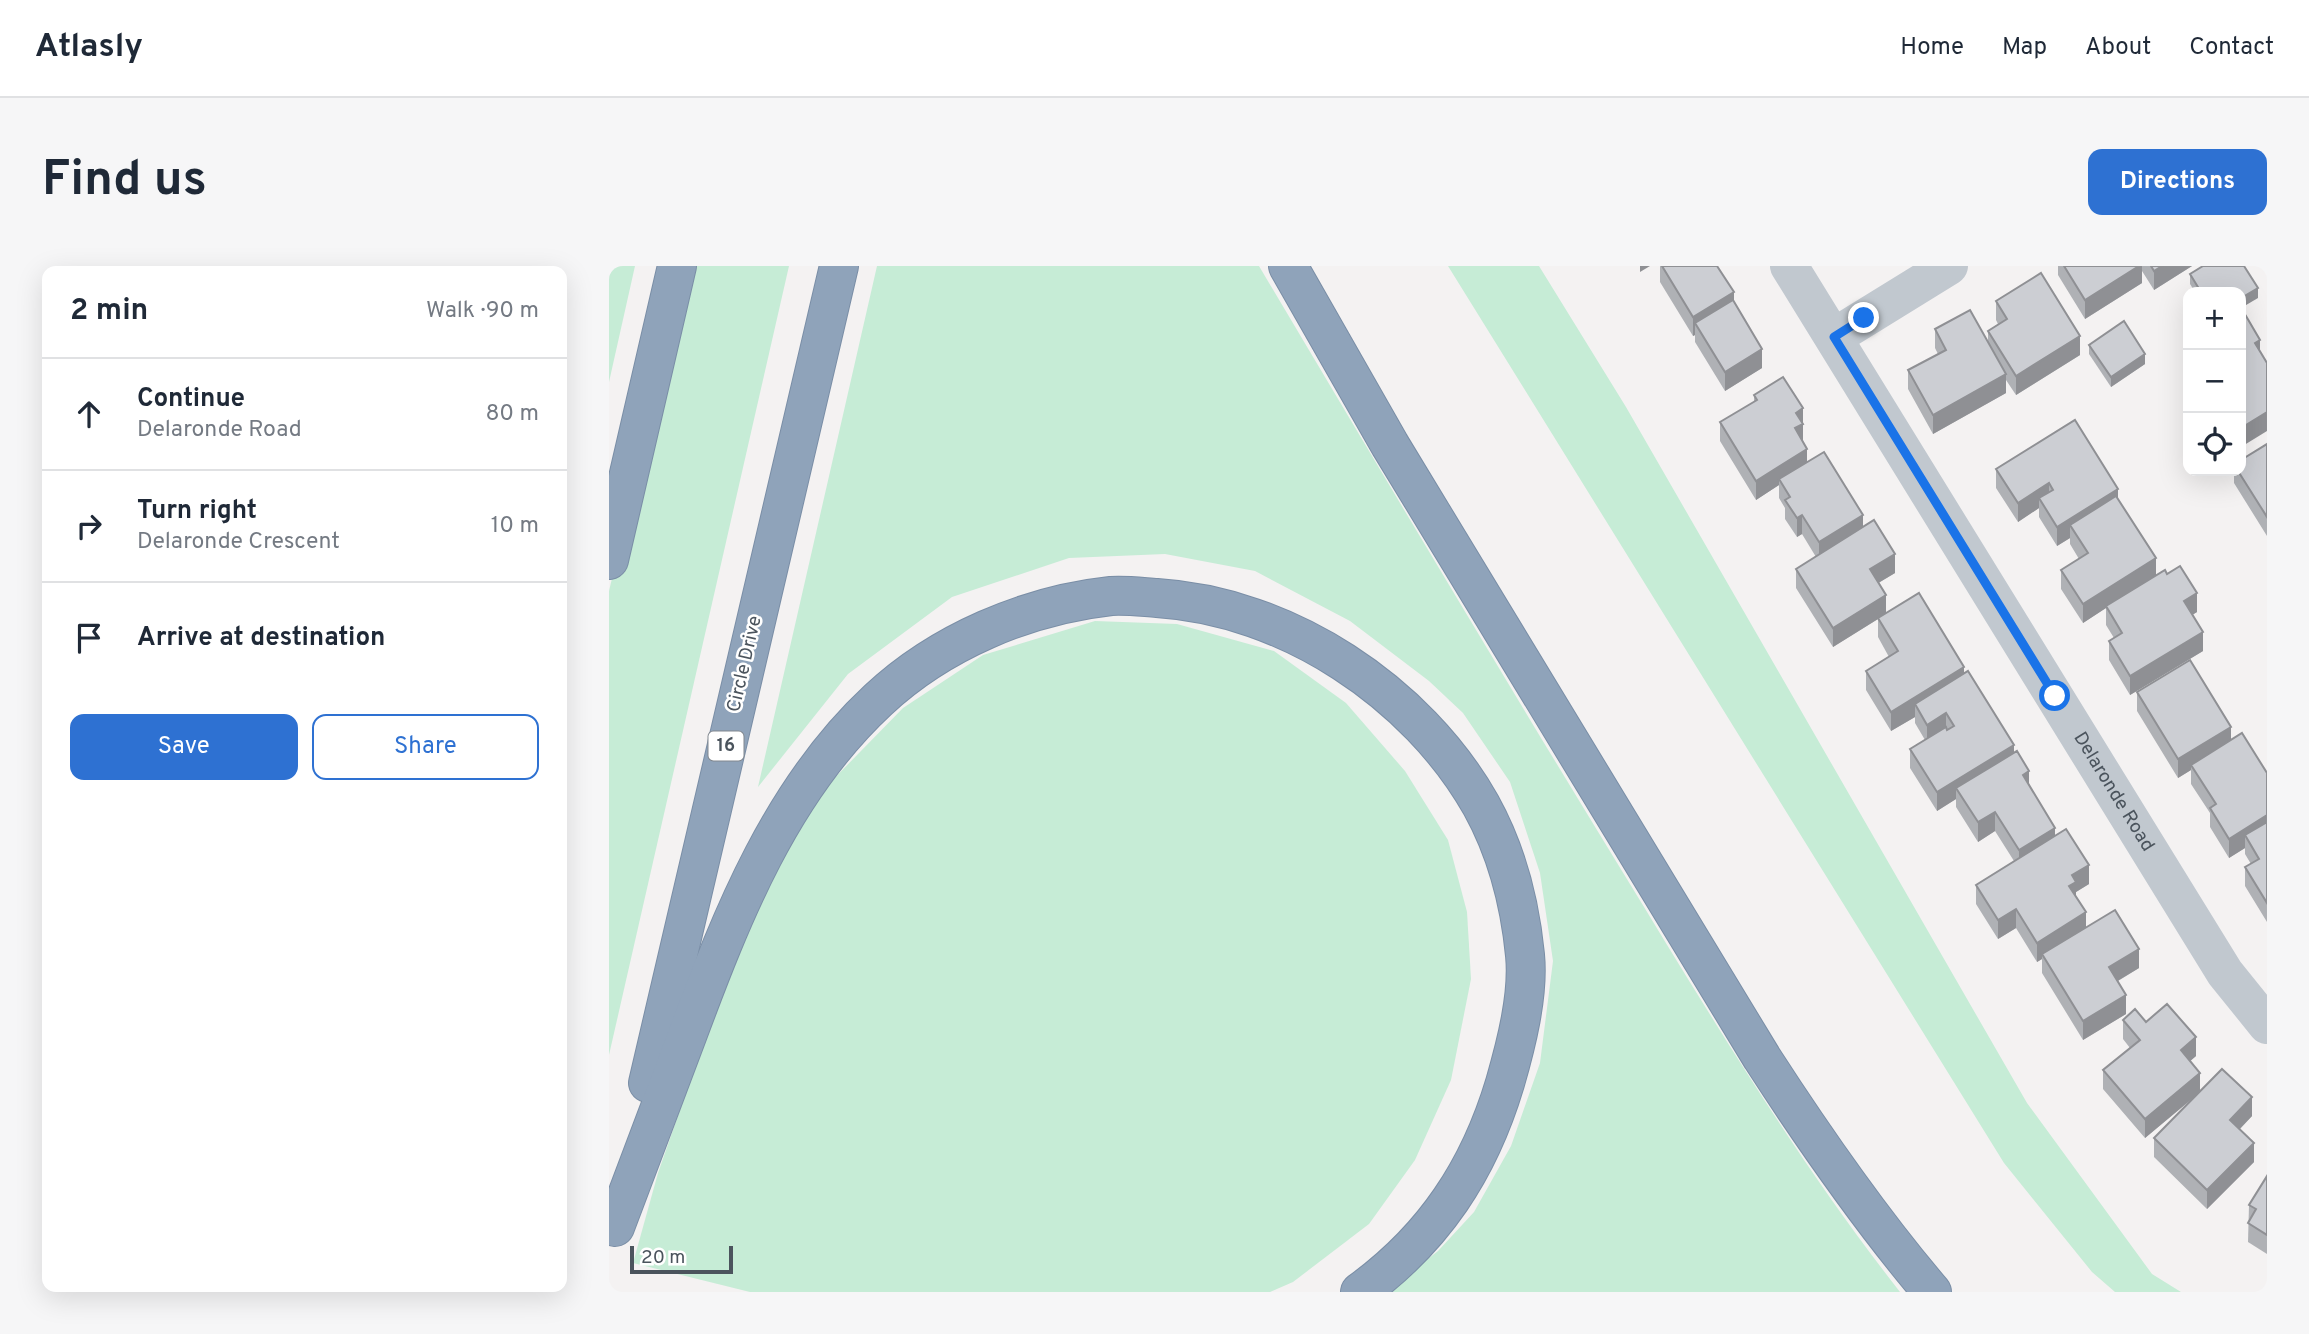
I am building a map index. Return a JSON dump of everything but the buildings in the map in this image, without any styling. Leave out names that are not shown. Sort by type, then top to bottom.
[{"type":"highway","points":[[609,560],[677,266]]},
{"type":"highway","name":"Circle Drive","points":[[612,1241],[839,266]]},
{"type":"highway","points":[[1288,266],[1390,445],[1762,1058],[1836,1171],[1880,1231],[1932,1292]]},
{"type":"highway","points":[[612,1241],[726,930],[759,859],[798,798],[841,740],[878,699],[935,655],[991,628],[1040,609],[1115,596],[1177,599],[1251,615],[1321,649],[1375,685],[1442,747],[1482,807],[1512,880],[1526,960],[1517,1040],[1495,1116],[1466,1179],[1422,1240],[1360,1292]]},
{"type":"street","name":"Delaronde Road","points":[[1789,266],[2225,973],[2267,1026]]},
{"type":"street","points":[[1834,337],[1949,266]]},
{"type":"green space","points":[[609,266],[635,266],[609,382]]},
{"type":"green space","points":[[686,266],[789,266],[609,1055],[609,591]]},
{"type":"green space","points":[[877,266],[1259,266],[1530,720],[1721,1032],[1825,1190],[1900,1292],[1386,1292],[1438,1251],[1474,1212],[1511,1146],[1540,1063],[1553,961],[1540,873],[1510,782],[1463,713],[1429,681],[1350,621],[1255,571],[1165,554],[1069,558],[952,597],[848,674],[758,787]]},
{"type":"green space","points":[[1448,266],[1539,266],[1626,407],[2027,1103],[2152,1274],[2181,1292],[2115,1292],[2092,1272],[2004,1163]]},
{"type":"green space","points":[[1095,621],[1177,624],[1274,651],[1346,703],[1405,771],[1448,840],[1467,912],[1471,979],[1451,1080],[1415,1160],[1369,1224],[1293,1282],[1270,1292],[750,1292],[633,1263],[658,1173],[749,912],[815,798],[903,708],[983,655]]},
{"type":"route","points":[[1864,318],[1834,337],[2055,696]]}]
